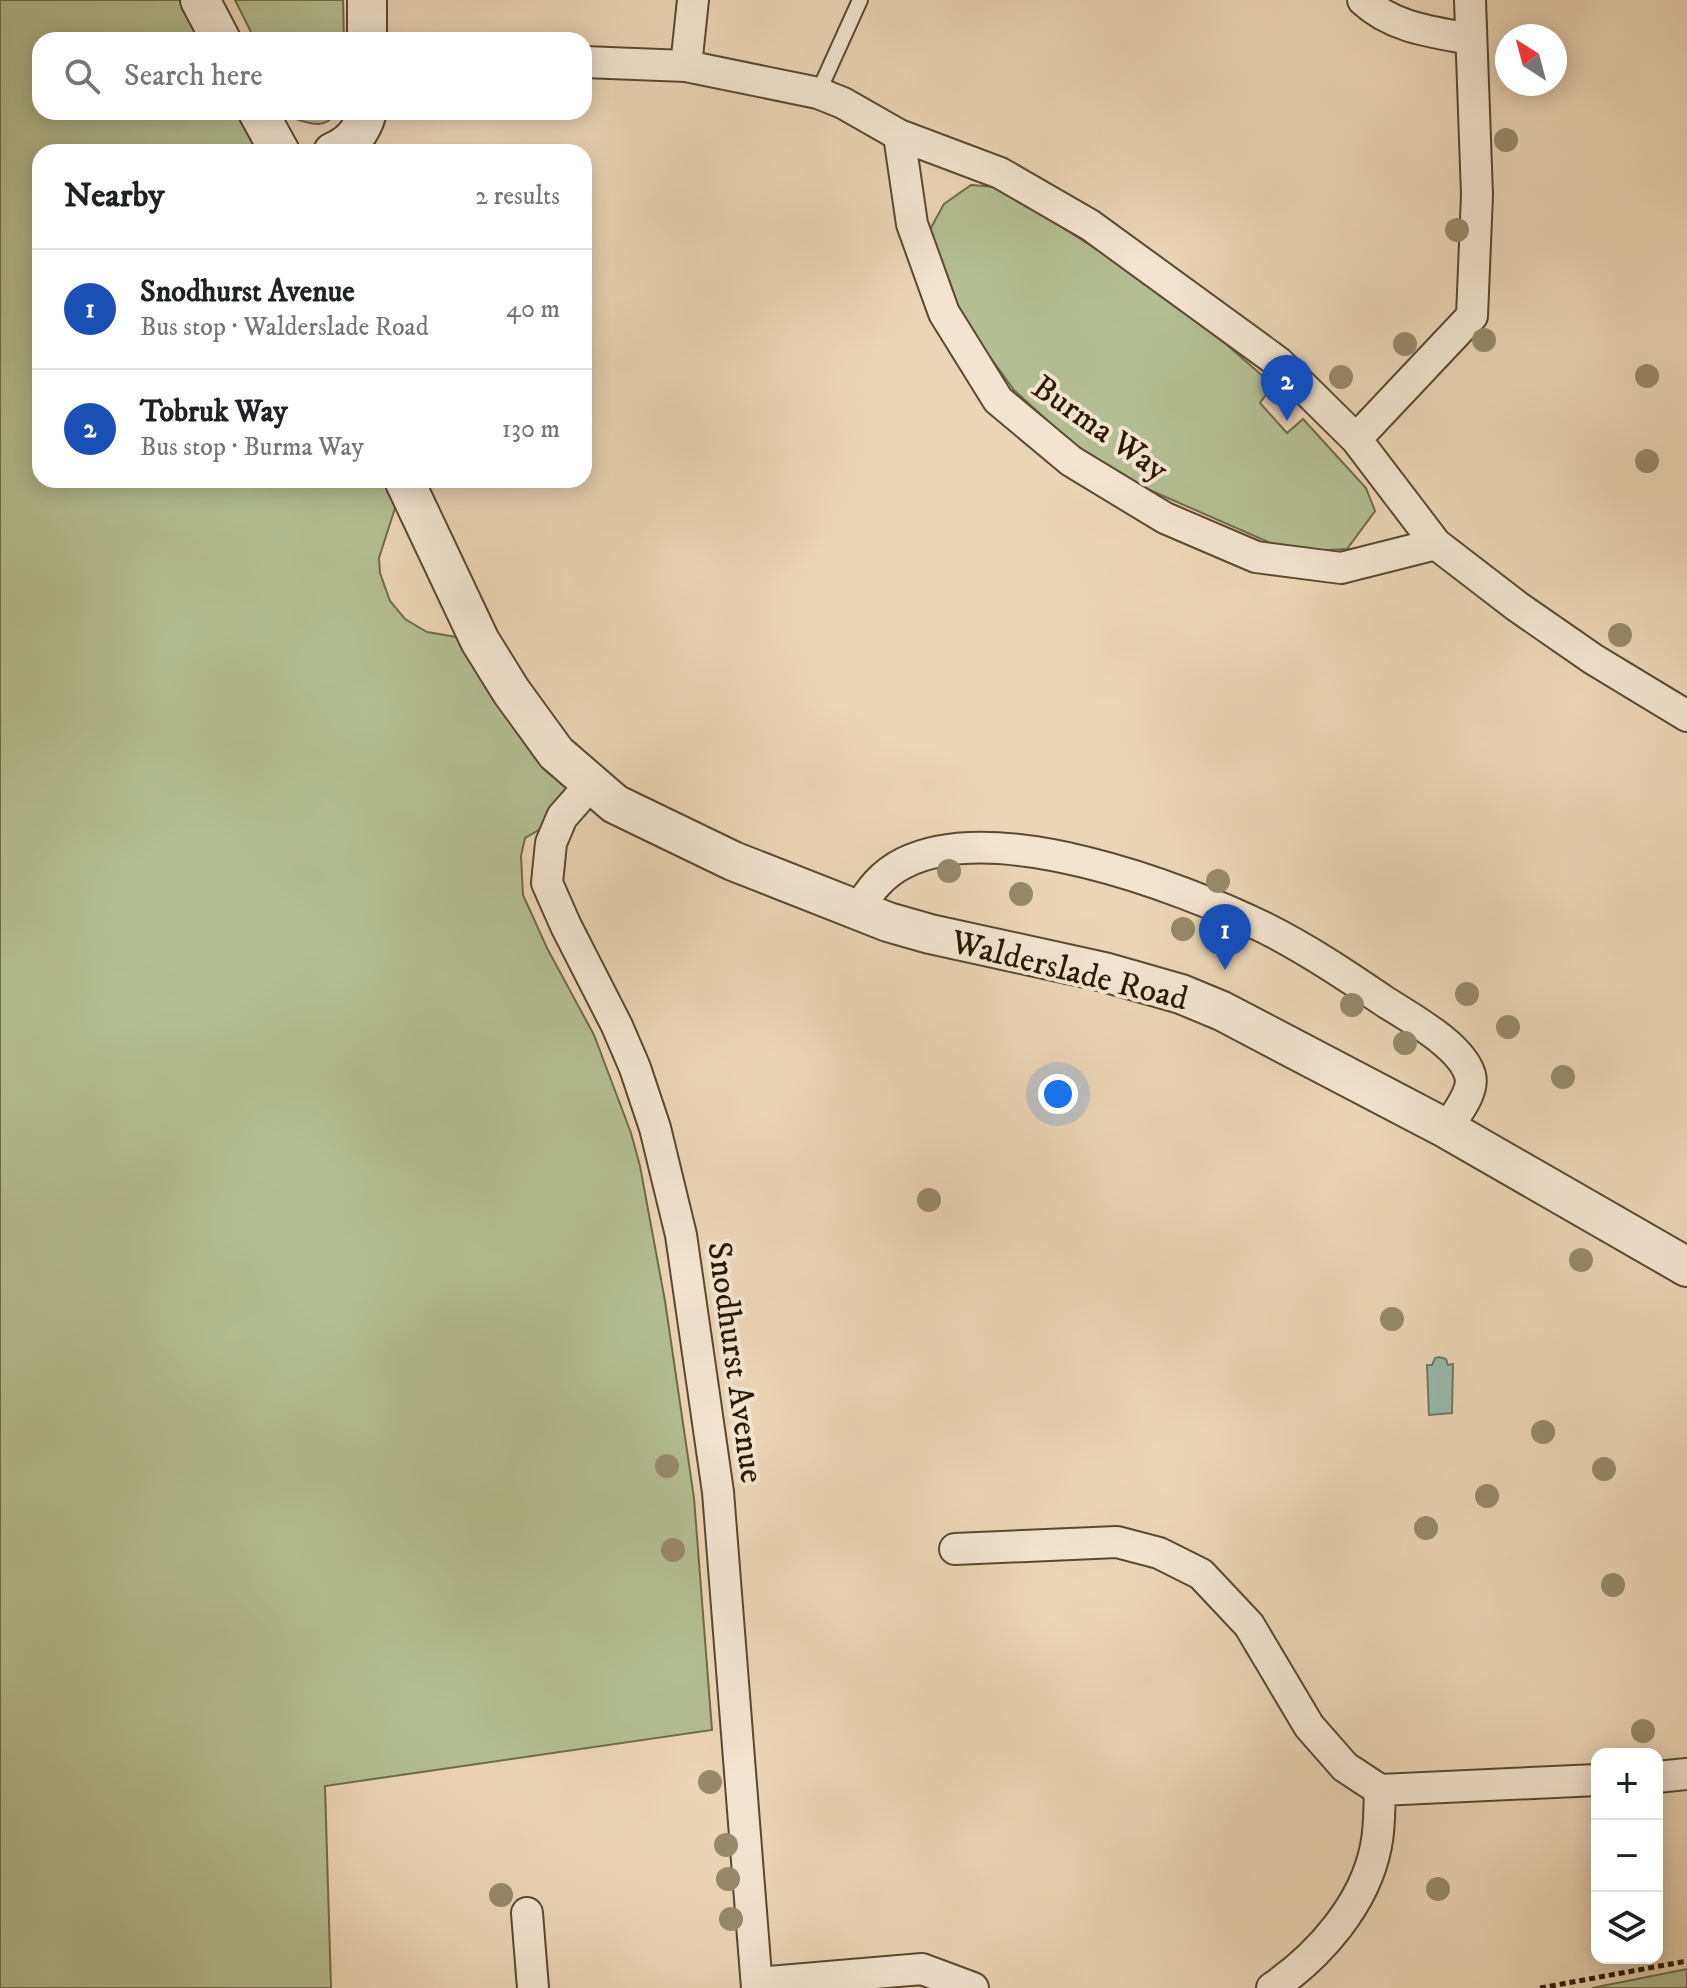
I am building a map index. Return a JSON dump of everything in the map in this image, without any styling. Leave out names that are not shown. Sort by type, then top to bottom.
[{"type":"street","points":[[200,0],[217,32]]},
{"type":"street","points":[[367,0],[367,32]]},
{"type":"street","points":[[686,66],[693,0]]},
{"type":"street","points":[[1363,0],[1377,12],[1412,27],[1471,39]]},
{"type":"street","points":[[1356,439],[1472,316],[1477,195],[1470,0]]},
{"type":"street","points":[[592,62],[686,66],[818,93],[843,103],[899,135],[1000,173],[1090,225],[1278,362],[1356,439],[1436,544],[1593,659],[1687,716]]},
{"type":"street","points":[[262,120],[276,144]]},
{"type":"street","points":[[346,144],[362,130],[365,120]]},
{"type":"street","name":"Burma Way","points":[[899,135],[912,224],[944,313],[998,400],[1071,461],[1165,518],[1256,557],[1341,568],[1436,544]]},
{"type":"street","name":"Walderslade Road","points":[[408,488],[489,657],[556,753],[615,804],[746,866],[858,910],[930,934],[1104,972],[1181,994],[1247,1024],[1447,1129],[1687,1267]]},
{"type":"street","name":"Snodhurst Avenue","points":[[591,784],[562,817],[551,843],[547,883],[635,1068],[655,1128],[681,1235],[718,1492],[757,1985]]},
{"type":"street","points":[[858,910],[871,888],[904,863],[949,851],[1011,850],[1041,854],[1100,866],[1178,889],[1310,953],[1441,1039],[1466,1066],[1472,1078],[1468,1093],[1447,1129]]},
{"type":"street","points":[[955,1549],[1117,1542],[1159,1553],[1201,1574],[1249,1625],[1309,1726],[1345,1767],[1380,1790],[1591,1780]]},
{"type":"street","points":[[1663,1776],[1687,1774]]},
{"type":"street","points":[[1272,1988],[1297,1971],[1326,1941],[1362,1889],[1376,1847],[1380,1790]]},
{"type":"street","points":[[527,1913],[533,1988]]},
{"type":"street","points":[[757,1985],[922,1969],[973,1988]]},
{"type":"lane","points":[[818,93],[860,0]]},
{"type":"path","points":[[1540,1988],[1687,1961]]},
{"type":"green space","points":[[0,0],[200,0],[217,32],[32,32],[32,120],[263,120],[276,144],[32,144],[32,488],[401,488],[379,558],[380,573],[390,601],[405,619],[427,632],[480,641],[591,784],[562,817],[525,838],[521,856],[523,895],[547,948],[594,1035],[631,1133],[640,1166],[665,1301],[694,1498],[712,1730],[325,1786],[331,1988],[0,1988]]},
{"type":"green space","points":[[235,0],[343,0],[344,32],[251,32]]},
{"type":"green space","points":[[300,120],[329,120],[317,124]]},
{"type":"green space","points":[[971,185],[998,187],[1171,296],[1273,385],[1260,403],[1287,433],[1303,419],[1366,488],[1375,511],[1347,549],[1291,552],[1136,484],[1073,444],[1014,390],[955,309],[928,233],[944,204]]},
{"type":"green space","points":[[1687,1969],[1687,1988],[1592,1988]]},
{"type":"shaded area","points":[[1439,1357],[1446,1359],[1448,1365],[1453,1364],[1452,1413],[1429,1415],[1427,1365],[1432,1365]]},
{"type":"place","name":"Tobruk Way","points":[[1287,421]]},
{"type":"place","name":"Snodhurst Avenue","points":[[1225,970]]}]
